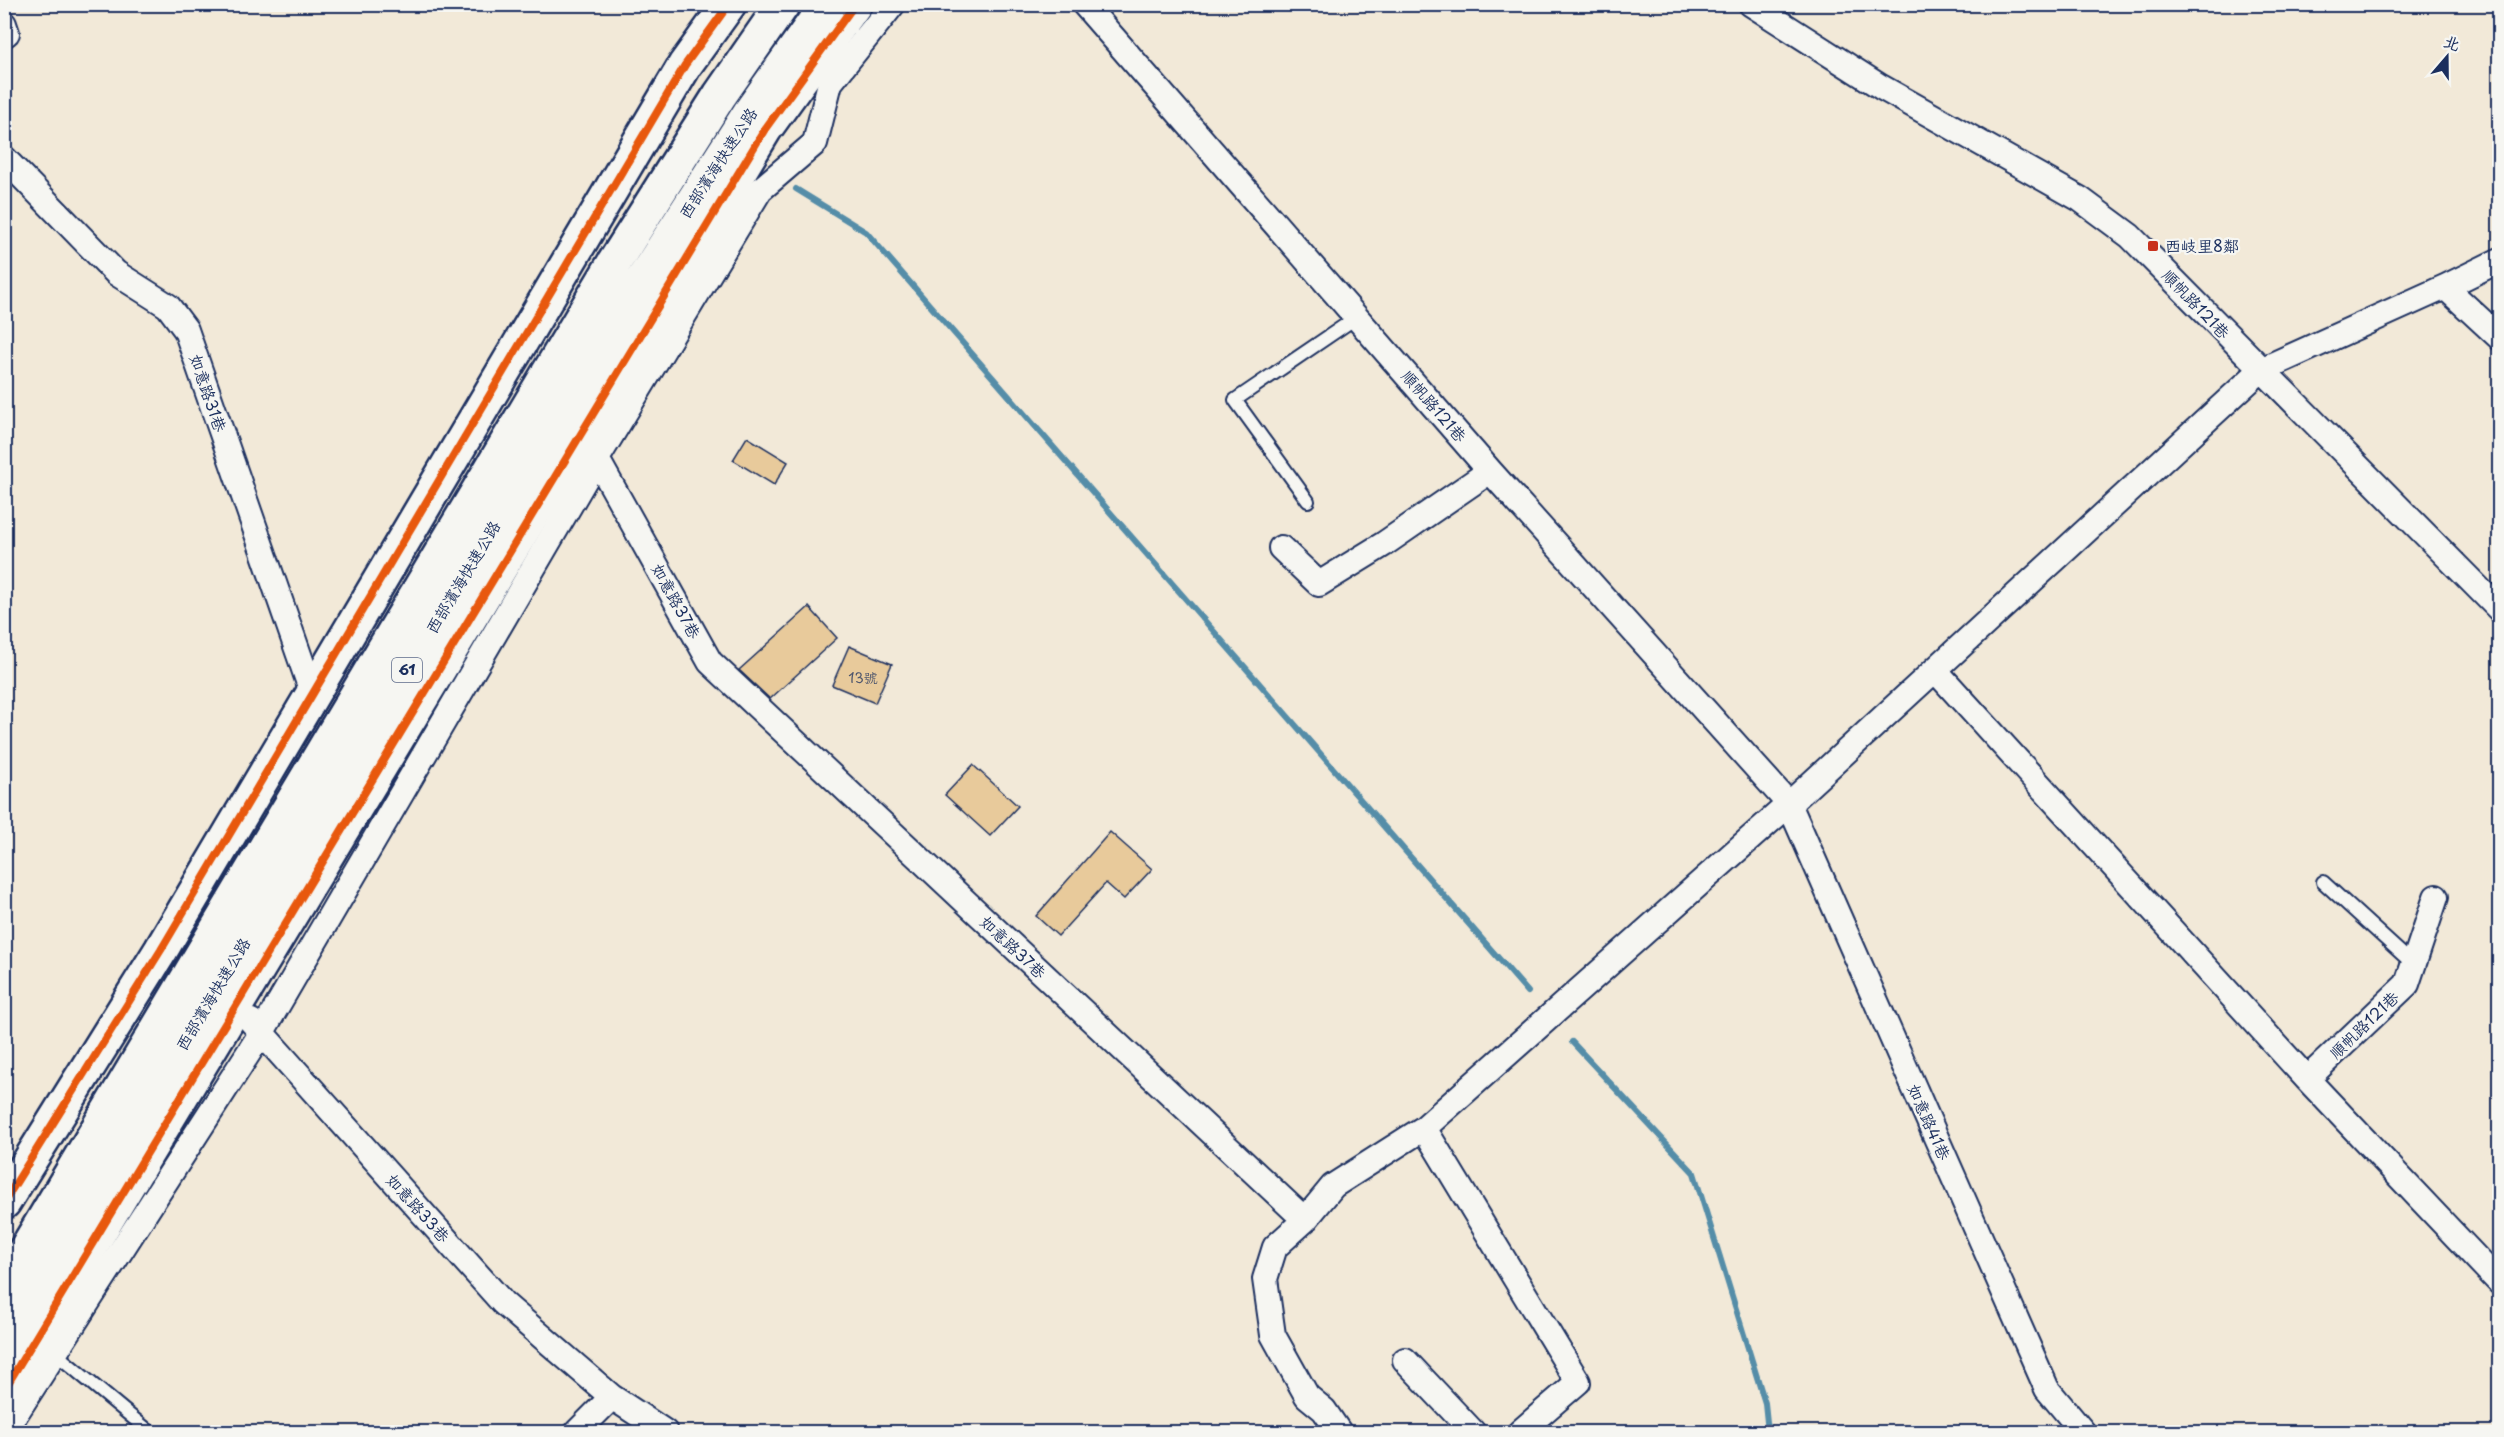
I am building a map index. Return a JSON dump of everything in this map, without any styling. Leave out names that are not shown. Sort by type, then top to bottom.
[{"type":"main road","points":[[4,1202],[161,950],[685,65],[729,4]]},
{"type":"main road","name":"西部濱海快速公路","points":[[4,1286],[614,263],[720,95],[783,4]]},
{"type":"main road","name":"西部濱海快速公路","points":[[4,1345],[634,293],[750,112],[827,4]]},
{"type":"main road","points":[[4,1390],[765,129],[855,4]]},
{"type":"street","points":[[4,1432],[261,1032],[597,459],[760,190],[814,143],[830,83],[893,4]]},
{"type":"street","name":"順帆路121巷","points":[[1084,4],[1490,471],[1789,804]]},
{"type":"street","name":"順帆路121巷","points":[[1750,4],[1881,87],[2080,199],[2130,236],[2499,610]]},
{"type":"street","points":[[4,24],[7,33],[4,36]]},
{"type":"street","name":"如意路31巷","points":[[4,158],[116,273],[168,306],[186,330],[313,695]]},
{"type":"street","points":[[1339,1432],[1324,1410],[1307,1396],[1273,1335],[1265,1279],[1275,1247],[1305,1220],[1334,1186],[1424,1128],[1789,804],[2261,370],[2445,287],[2499,260]]},
{"type":"street","points":[[2445,287],[2499,338]]},
{"type":"street","name":"如意路37巷","points":[[597,459],[710,662],[1305,1220]]},
{"type":"street","points":[[1281,548],[1319,584],[1384,544],[1490,471]]},
{"type":"street","points":[[1935,670],[2307,1079],[2499,1282]]},
{"type":"street","name":"如意路41巷","points":[[1789,804],[2047,1389],[2083,1432]]},
{"type":"street","name":"順帆路121巷","points":[[2307,1079],[2406,984],[2436,897]]},
{"type":"street","name":"如意路33巷","points":[[237,1006],[503,1303],[612,1397],[665,1432]]},
{"type":"street","points":[[1424,1128],[1578,1382],[1520,1432]]},
{"type":"street","points":[[1405,1360],[1473,1432]]},
{"type":"street","points":[[577,1432],[612,1397]]},
{"type":"lane","points":[[1308,501],[1235,400],[1357,317]]},
{"type":"lane","points":[[2324,882],[2413,964]]},
{"type":"lane","points":[[55,1353],[150,1432]]},
{"type":"building","points":[[747,437],[788,462],[774,485],[733,460]]},
{"type":"building","points":[[809,607],[837,638],[770,699],[739,670]]},
{"type":"building","points":[[849,646],[892,664],[875,703],[832,685]]},
{"type":"building","points":[[973,765],[1018,806],[990,836],[945,795]]},
{"type":"building","points":[[1110,832],[1152,869],[1124,899],[1106,883],[1058,936],[1036,916]]},
{"type":"waterway","points":[[796,189],[866,232],[1528,992]]},
{"type":"waterway","points":[[1572,1042],[1694,1173],[1765,1403],[1768,1432]]},
{"type":"cycle path","points":[[4,1202],[161,950],[685,65],[729,4]]},
{"type":"cycle path","points":[[4,1390],[765,129],[855,4]]},
{"type":"place","name":"西岐里8鄰","points":[[2153,246]]}]
